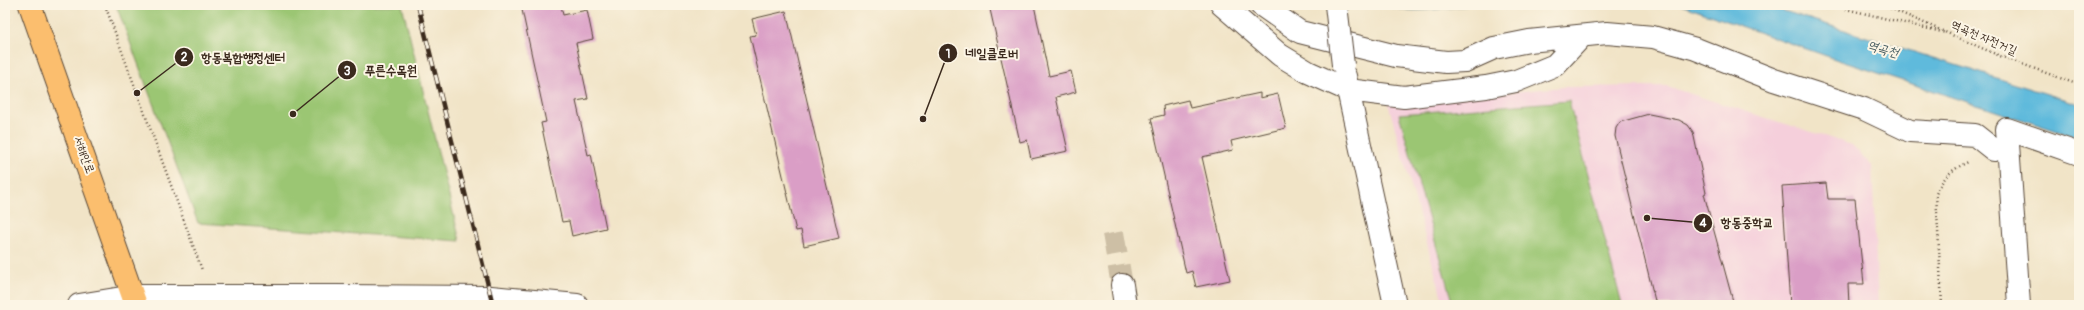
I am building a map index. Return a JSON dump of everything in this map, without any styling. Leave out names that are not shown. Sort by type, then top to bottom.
[{"type":"main road","name":"서해안로","points":[[30,5],[135,301]]},
{"type":"street","points":[[1222,5],[1258,38],[1280,55],[1308,72],[1348,90],[1404,97],[1486,87],[1516,81],[1554,65],[1582,36]]},
{"type":"street","points":[[1260,5],[1278,19],[1300,32],[1396,56],[1426,60],[1465,61],[1508,44],[1607,33],[1630,34],[1671,41],[1774,80],[1864,109],[1910,131],[1975,135],[1994,150]]},
{"type":"street","points":[[1336,5],[1343,65],[1395,305]]},
{"type":"street","points":[[2019,305],[2007,129],[2079,154]]},
{"type":"street","points":[[79,305],[212,296],[491,297],[577,305]]},
{"type":"path","points":[[105,5],[212,296]]},
{"type":"path","points":[[1834,5],[1953,34]]},
{"type":"path","name":"역곡천 자전거길","points":[[1883,5],[1953,34],[2000,56],[2079,86]]},
{"type":"path","points":[[1942,305],[1936,194],[1942,180],[1957,167],[1994,150]]},
{"type":"shaded area","points":[[1666,86],[1852,145],[1872,166],[1878,305],[1444,305],[1388,103],[1564,87]]},
{"type":"green space","points":[[116,5],[402,5],[460,241],[198,223]]},
{"type":"green space","points":[[1569,101],[1622,305],[1453,305],[1399,114]]},
{"type":"water","points":[[1384,5],[1472,5],[1428,10],[1405,10]]},
{"type":"water","name":"역곡천","points":[[1681,5],[1765,5],[2079,104],[2079,138],[1838,60]]},
{"type":"building","points":[[521,5],[561,5],[563,15],[587,10],[593,39],[576,43],[588,99],[576,101],[588,155],[591,154],[606,228],[572,236],[569,221],[562,222],[541,123],[546,122]]},
{"type":"building","points":[[989,5],[1034,5],[1049,76],[1071,71],[1076,92],[1056,97],[1068,151],[1031,159],[1027,140],[1020,142]]},
{"type":"building","points":[[786,11],[839,238],[804,246],[801,230],[796,231],[750,36],[756,35],[752,19]]},
{"type":"building","points":[[1260,93],[1260,98],[1278,94],[1286,128],[1231,141],[1233,150],[1202,157],[1230,280],[1196,287],[1192,271],[1186,273],[1151,118],[1164,115],[1163,106],[1188,100],[1190,108]]},
{"type":"building","points":[[1649,114],[1679,120],[1688,125],[1693,132],[1706,193],[1704,194],[1734,305],[1656,305],[1615,136],[1616,128],[1620,122]]},
{"type":"building","points":[[1826,183],[1828,199],[1855,199],[1864,284],[1848,284],[1849,305],[1790,305],[1782,186]]},
{"type":"tunnel","points":[[1113,233],[1122,285]]},
{"type":"railway","points":[[418,5],[493,305]]},
{"type":"place","name":"항동복합행정센터","points":[[137,93]]},
{"type":"place","name":"푸른수목원","points":[[293,114]]},
{"type":"place","name":"네일클로버","points":[[923,119]]},
{"type":"place","name":"항동중학교","points":[[1647,218]]}]
